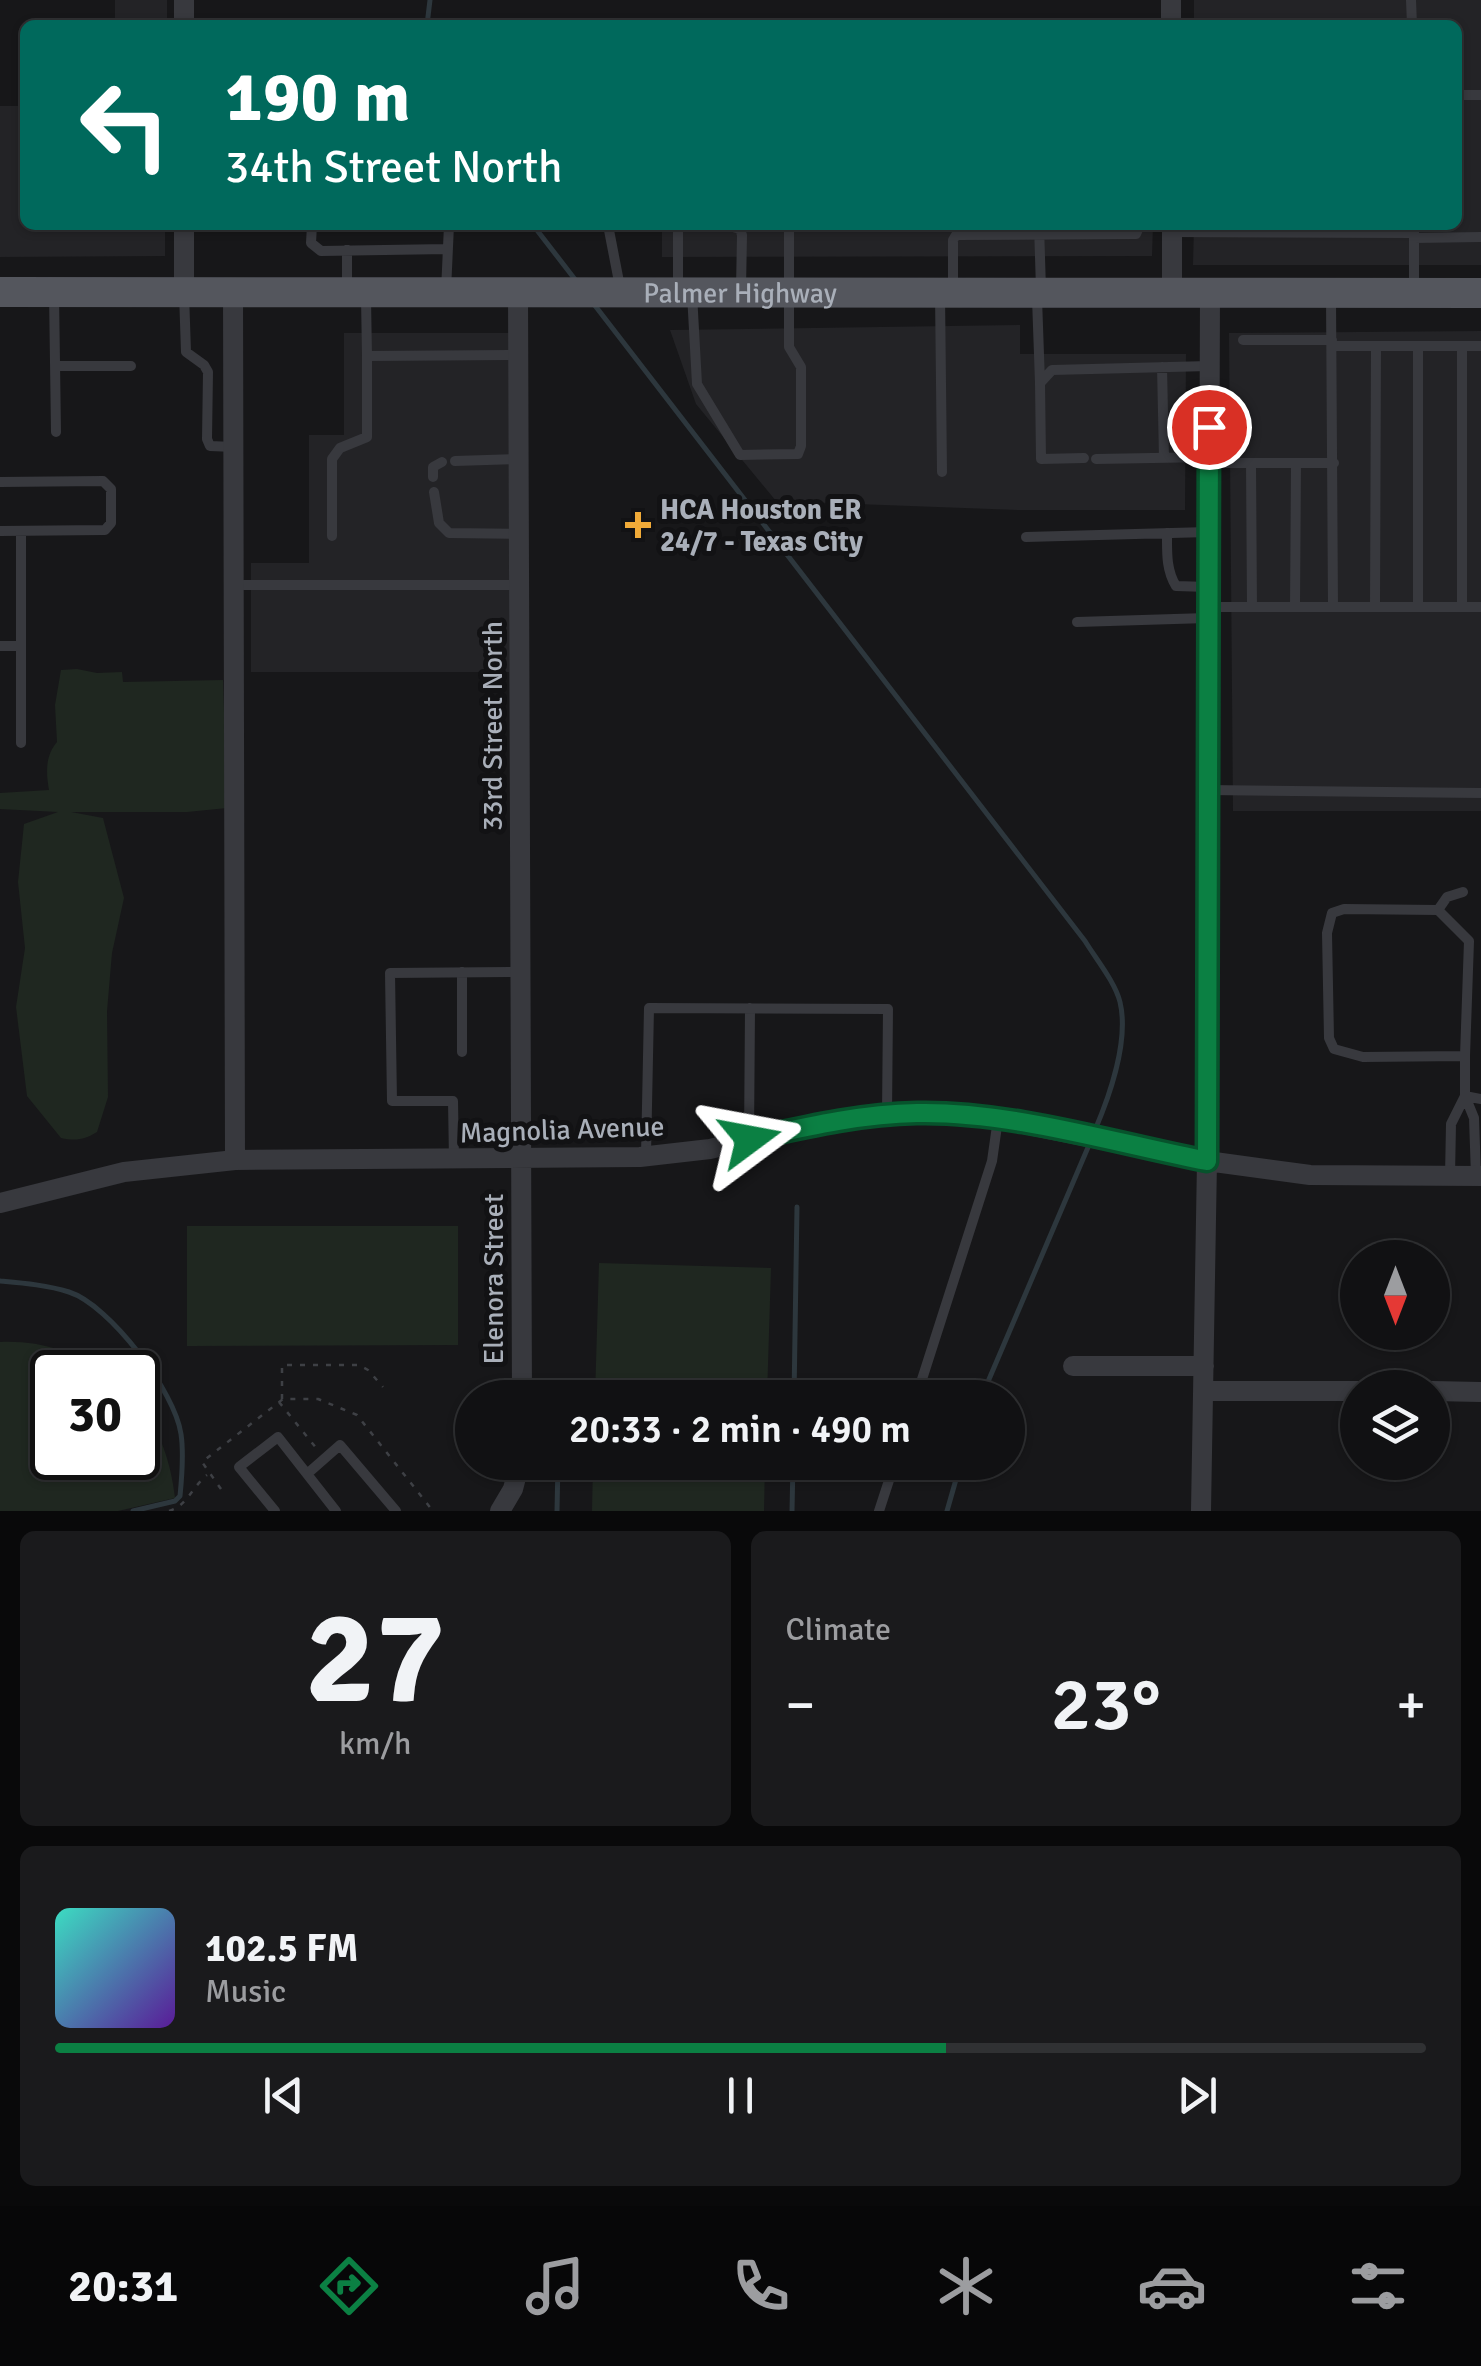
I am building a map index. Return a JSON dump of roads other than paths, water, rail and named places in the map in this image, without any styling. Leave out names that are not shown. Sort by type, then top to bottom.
[{"type":"main road","name":"Palmer Highway","points":[[0,292],[1481,293]]},
{"type":"street","points":[[184,230],[184,292]]},
{"type":"street","points":[[1172,230],[1172,292]]},
{"type":"street","points":[[233,292],[235,1160]]},
{"type":"street","name":"33rd Street North","points":[[518,292],[520,1160]]},
{"type":"street","points":[[1201,1511],[1207,1161],[1210,292]]},
{"type":"street","name":"Magnolia Avenue","points":[[0,1204],[124,1172],[235,1160],[646,1156],[710,1149],[820,1123],[887,1114],[998,1119],[1207,1161],[1310,1175],[1478,1176]]},
{"type":"street","name":"Elenora Street","points":[[520,1160],[522,1380]]},
{"type":"street","points":[[1073,1366],[1204,1366]]},
{"type":"street","points":[[1204,1391],[1340,1391]]},
{"type":"street","points":[[1450,1392],[1481,1392]]},
{"type":"street","points":[[503,1510],[516,1480]]},
{"type":"lane","points":[[312,230],[311,243],[321,251],[448,250]]},
{"type":"lane","points":[[446,292],[449,230]]},
{"type":"lane","points":[[609,230],[618,293]]},
{"type":"lane","points":[[679,230],[696,384],[740,455],[798,454],[801,446],[801,368],[788,347],[789,230]]},
{"type":"lane","points":[[740,230],[741,293]]},
{"type":"lane","points":[[942,472],[946,293],[954,236],[1039,230],[1136,234],[1138,230]]},
{"type":"lane","points":[[1039,230],[1041,458],[1334,463]]},
{"type":"lane","points":[[1293,230],[1414,232],[1481,238]]},
{"type":"lane","points":[[1414,232],[1414,292]]},
{"type":"lane","points":[[332,536],[332,459],[340,448],[367,437],[367,356],[347,250]]},
{"type":"lane","points":[[54,292],[56,432]]},
{"type":"lane","points":[[184,292],[186,352],[208,372],[207,439],[210,446],[234,446]]},
{"type":"lane","points":[[1331,292],[1333,607]]},
{"type":"lane","points":[[1242,340],[1481,346]]},
{"type":"lane","points":[[1375,607],[1376,346]]},
{"type":"lane","points":[[1418,346],[1418,607]]},
{"type":"lane","points":[[1462,346],[1462,607]]},
{"type":"lane","points":[[367,356],[518,355]]},
{"type":"lane","points":[[55,366],[131,366]]},
{"type":"lane","points":[[1040,383],[1052,370],[1209,366]]},
{"type":"lane","points":[[1162,368],[1164,458]]},
{"type":"lane","points":[[433,476],[433,467],[448,462],[518,458]]},
{"type":"lane","points":[[1251,463],[1252,607]]},
{"type":"lane","points":[[1295,607],[1296,463]]},
{"type":"lane","points":[[0,482],[103,481],[111,488],[111,523],[105,530],[0,531]]},
{"type":"lane","points":[[434,492],[439,524],[450,533],[519,534]]},
{"type":"lane","points":[[22,531],[22,743]]},
{"type":"lane","points":[[1026,536],[1208,532]]},
{"type":"lane","points":[[1166,533],[1172,582],[1208,604]]},
{"type":"lane","points":[[234,586],[519,586]]},
{"type":"lane","points":[[1077,622],[1208,604],[1481,607]]},
{"type":"lane","points":[[0,646],[22,646]]},
{"type":"lane","points":[[1206,790],[1481,793]]},
{"type":"lane","points":[[1438,910],[1446,897],[1462,892]]},
{"type":"lane","points":[[1466,1056],[1363,1057],[1334,1049],[1330,1038],[1327,932],[1332,913],[1344,908],[1438,910],[1469,941],[1465,1096],[1478,1130],[1478,1176]]},
{"type":"lane","points":[[1469,941],[1481,933]]},
{"type":"lane","points":[[462,972],[462,1052]]},
{"type":"lane","points":[[454,1160],[454,1102],[392,1102],[390,973],[520,972]]},
{"type":"lane","points":[[646,1156],[649,1008],[888,1009],[887,1114]]},
{"type":"lane","points":[[750,1008],[750,1139]]},
{"type":"lane","points":[[1465,1096],[1481,1099]]},
{"type":"lane","points":[[1450,1176],[1451,1124],[1465,1096]]},
{"type":"lane","points":[[922,1380],[992,1161],[998,1119]]},
{"type":"lane","points":[[275,1511],[240,1467],[278,1437],[336,1511]]},
{"type":"lane","points":[[306,1474],[340,1445],[396,1511]]},
{"type":"lane","points":[[879,1511],[889,1480]]},
{"type":"waterway","points":[[428,20],[430,0]]},
{"type":"waterway","points":[[537,230],[577,282]]},
{"type":"waterway","points":[[593,303],[1085,941],[1110,979],[1120,1002],[1122,1033],[1112,1084],[1095,1130]]},
{"type":"waterway","points":[[989,1380],[1089,1145]]},
{"type":"waterway","points":[[794,1380],[797,1207]]},
{"type":"waterway","points":[[0,1281],[52,1288],[85,1300],[121,1332],[167,1396],[181,1434],[180,1496],[175,1501],[133,1511]]},
{"type":"waterway","points":[[557,1511],[558,1480]]},
{"type":"waterway","points":[[792,1511],[793,1480]]},
{"type":"waterway","points":[[947,1511],[956,1480]]},
{"type":"place","name":"HCA Houston ER 24/7 - Texas City","points":[[638,525]]}]
